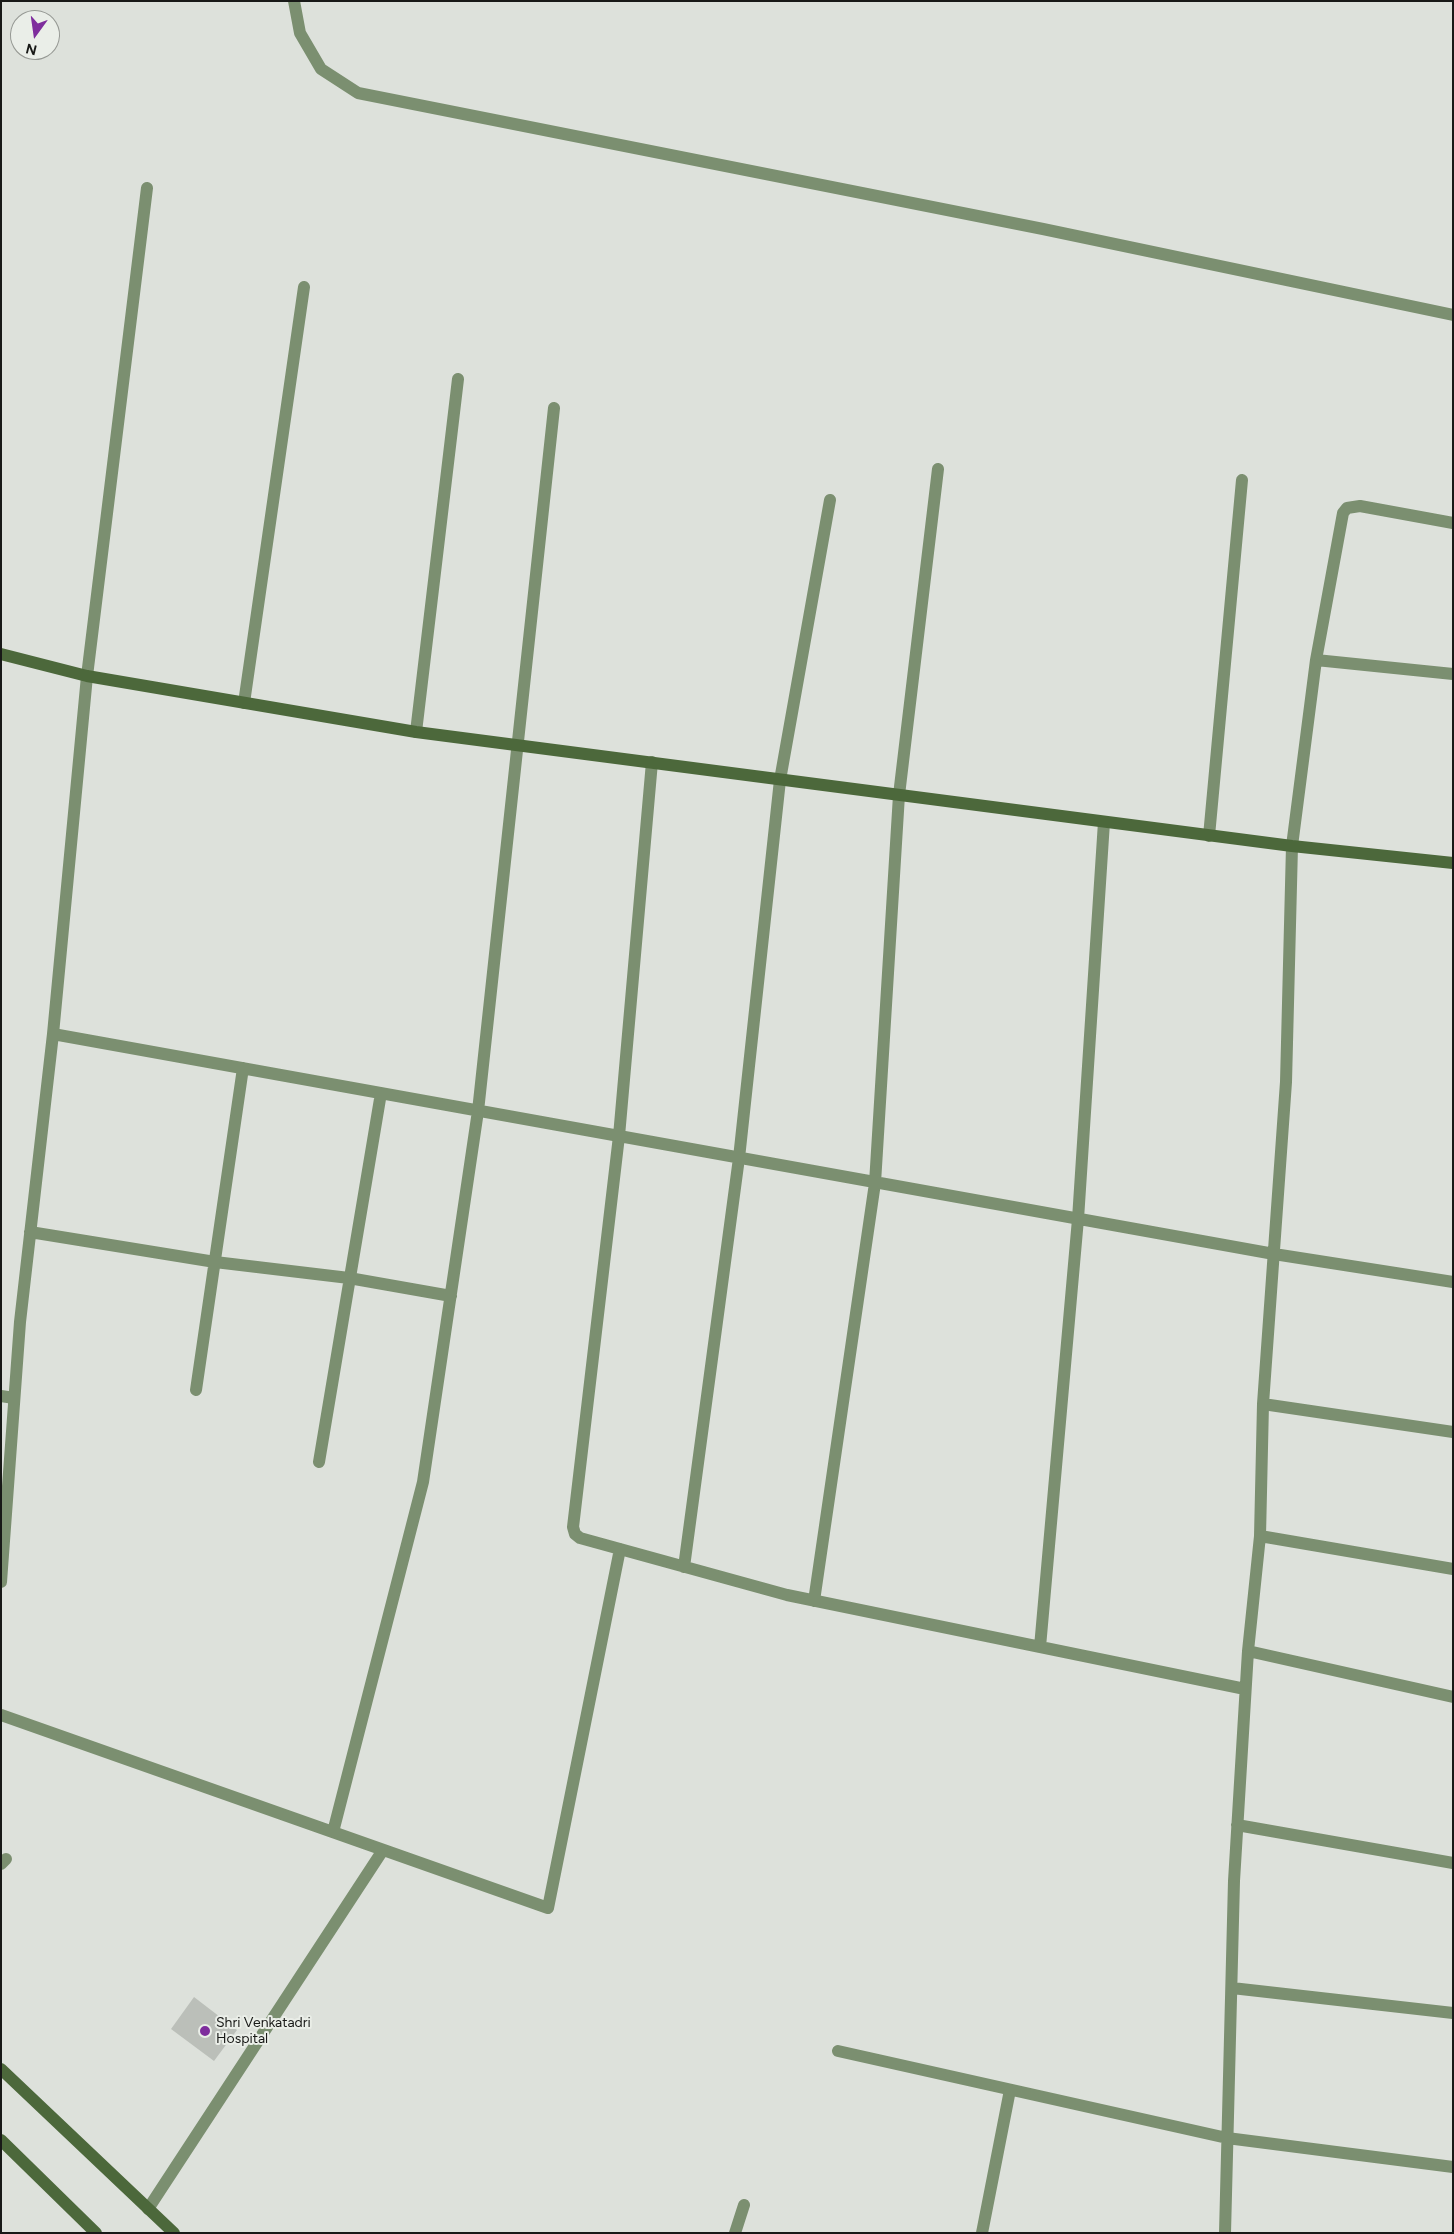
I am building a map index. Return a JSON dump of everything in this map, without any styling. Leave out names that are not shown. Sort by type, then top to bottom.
[{"type":"street","points":[[294,1],[300,33],[321,69],[358,93],[1023,225],[1453,314]]},
{"type":"street","points":[[1,1582],[20,1322],[53,1034],[87,676],[147,188]]},
{"type":"street","points":[[244,703],[304,287]]},
{"type":"street","points":[[416,732],[458,379]]},
{"type":"street","points":[[333,1832],[423,1482],[478,1111],[554,408]]},
{"type":"street","points":[[814,1601],[876,1183],[899,795],[938,470]]},
{"type":"street","points":[[1209,836],[1242,480]]},
{"type":"street","points":[[684,1567],[739,1158],[780,780],[830,500]]},
{"type":"street","points":[[1225,2233],[1237,1825],[1248,1651],[1260,1536],[1263,1404],[1286,1082],[1292,846],[1316,660],[1343,513],[1347,508],[1360,506],[1453,523]]},
{"type":"street","points":[[1,654],[87,676],[416,732],[1209,836],[1453,863]]},
{"type":"street","points":[[1316,660],[1453,674]]},
{"type":"street","points":[[652,762],[619,1136],[573,1527],[575,1534],[580,1538],[814,1601],[1245,1689]]},
{"type":"street","points":[[1040,1647],[1078,1219],[1104,822]]},
{"type":"street","points":[[53,1034],[1274,1254],[1453,1282]]},
{"type":"street","points":[[196,1390],[243,1068]]},
{"type":"street","points":[[319,1462],[381,1093]]},
{"type":"street","points":[[30,1232],[215,1262],[349,1278],[451,1296]]},
{"type":"street","points":[[1,1396],[14,1398]]},
{"type":"street","points":[[1263,1404],[1453,1432]]},
{"type":"street","points":[[1260,1536],[1453,1569]]},
{"type":"street","points":[[1,1714],[548,1908],[620,1549]]},
{"type":"street","points":[[1248,1651],[1453,1697]]},
{"type":"street","points":[[1237,1825],[1453,1863]]},
{"type":"street","points":[[148,2209],[383,1850]]},
{"type":"street","points":[[1232,1988],[1453,2013]]},
{"type":"street","points":[[838,2051],[1227,2138],[1453,2167]]},
{"type":"street","points":[[1,2069],[174,2233]]},
{"type":"street","points":[[982,2233],[1010,2090]]},
{"type":"street","points":[[1,2140],[96,2233]]},
{"type":"street","points":[[735,2233],[744,2205]]},
{"type":"building","points":[[194,1997],[237,2030],[214,2061],[171,2029]]},
{"type":"place","name":"Shri Venkatadri Hospital","points":[[205,2031]]}]
